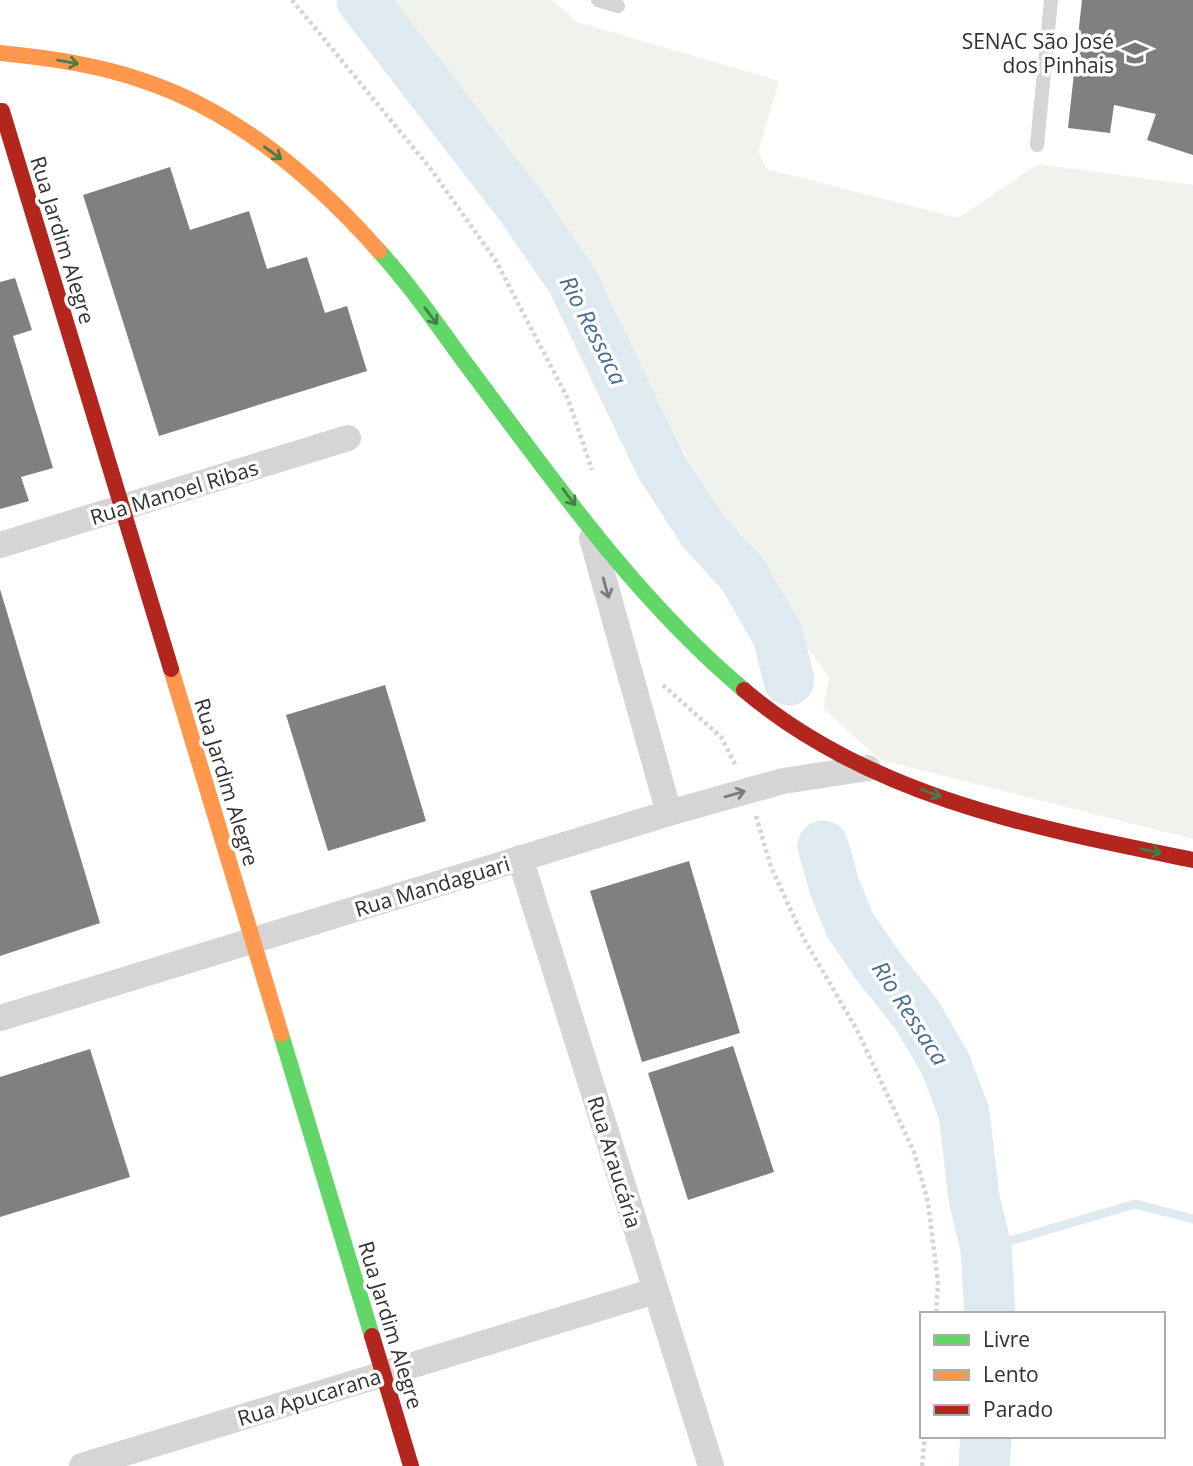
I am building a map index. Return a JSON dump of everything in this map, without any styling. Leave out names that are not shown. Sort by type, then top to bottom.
[{"type":"main road","points":[[0,53],[97,67],[168,90],[220,116],[278,156],[333,203],[392,265],[588,522],[659,609],[724,674],[798,731],[868,768],[930,793],[1066,834],[1193,860]]},
{"type":"main road","name":"Rua Jardim Alegre","points":[[1,111],[411,1466]]},
{"type":"street","name":"Rua Manoel Ribas","points":[[0,545],[348,438]]},
{"type":"street","points":[[588,522],[669,813]]},
{"type":"street","name":"Rua Mandaguari","points":[[0,1018],[669,813],[783,781],[868,768]]},
{"type":"street","name":"Rua Araucária","points":[[520,859],[710,1466]]},
{"type":"street","name":"Rua Apucarana","points":[[82,1466],[655,1291]]},
{"type":"lane","points":[[597,0],[618,6]]},
{"type":"lane","points":[[1037,145],[1051,0]]},
{"type":"path","points":[[922,1466],[925,1438]]},
{"type":"shaded area","points":[[380,0],[552,0],[577,22],[779,81],[758,152],[767,169],[958,218],[1038,164],[1193,185],[1193,839],[880,760],[823,708],[829,678],[776,603],[627,358],[555,223]]},
{"type":"building","name":"SENAC São José dos Pinhais","points":[[1082,0],[1193,0],[1193,155],[1147,140],[1156,114],[1114,105],[1110,133],[1068,128]]},
{"type":"building","points":[[170,167],[190,230],[249,211],[267,269],[307,257],[325,313],[347,306],[367,371],[159,436],[83,195]]},
{"type":"building","points":[[15,278],[32,330],[13,336],[53,468],[21,477],[29,501],[0,509],[0,282]]},
{"type":"building","points":[[0,589],[100,923],[0,956]]},
{"type":"building","points":[[385,685],[426,821],[328,851],[286,715]]},
{"type":"building","points":[[689,861],[740,1033],[642,1062],[590,891]]},
{"type":"building","points":[[733,1046],[774,1172],[688,1200],[648,1073]]},
{"type":"building","points":[[90,1049],[130,1177],[0,1217],[0,1077]]},
{"type":"waterway","name":"Rio Ressaca","points":[[362,0],[523,209],[572,280],[661,466],[704,532],[744,576],[778,636],[789,680]]},
{"type":"waterway","name":"Rio Ressaca","points":[[823,846],[835,888],[850,925],[917,1015],[946,1065],[964,1113],[974,1198],[986,1248],[990,1312]]},
{"type":"waterway","points":[[986,1248],[1135,1204],[1193,1219]]},
{"type":"waterway","name":"Rio Ressaca","points":[[984,1466],[986,1438]]},
{"type":"traffic: fast","points":[[379,251],[421,302],[593,532],[665,615],[744,690]]},
{"type":"traffic: fast","points":[[281,1034],[372,1336]]},
{"type":"traffic: slow","points":[[0,53],[111,71],[181,95],[244,130],[302,174],[379,251]]},
{"type":"traffic: slow","points":[[171,669],[281,1034]]},
{"type":"traffic: jam","points":[[0,111],[171,669]]},
{"type":"traffic: jam","points":[[744,690],[793,727],[845,757],[900,782],[1015,820],[1193,860]]},
{"type":"traffic: jam","points":[[372,1336],[411,1466]]},
{"type":"place","name":"SENAC São José dos Pinhais","points":[[1135,53]]}]
